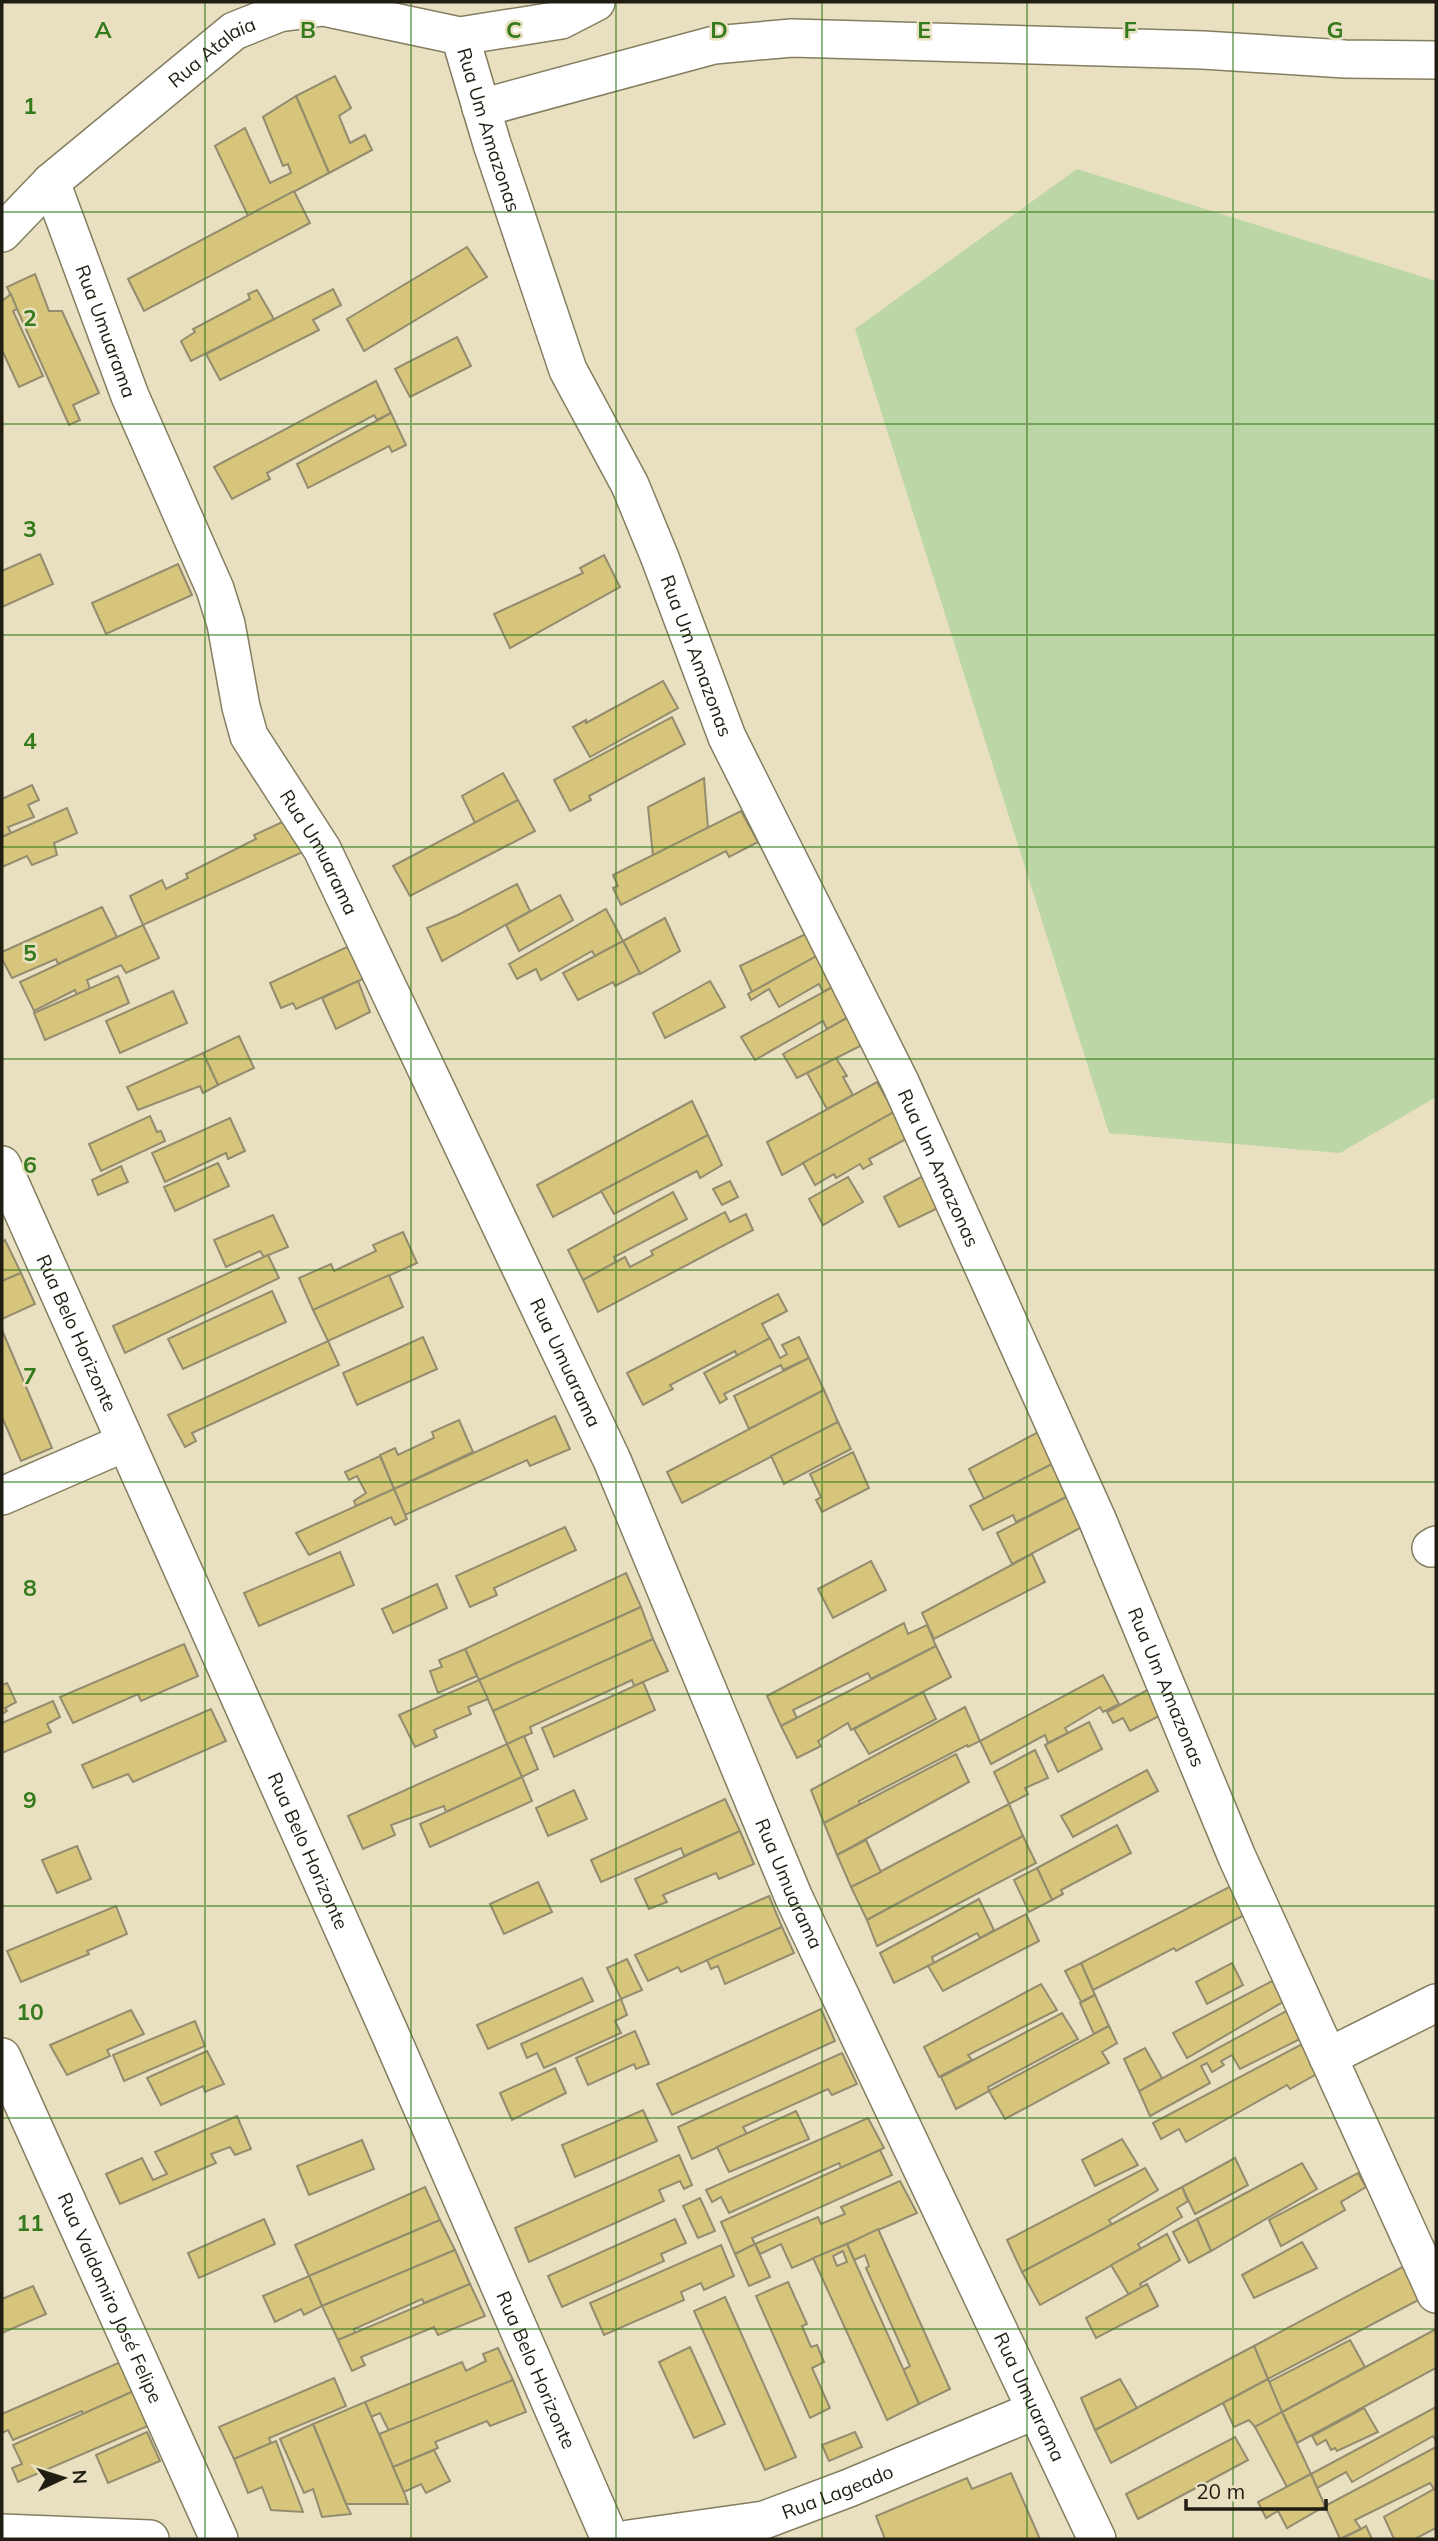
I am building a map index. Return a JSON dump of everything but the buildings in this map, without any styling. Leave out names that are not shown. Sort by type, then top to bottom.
[{"type":"street","name":"Rua Atalaia","points":[[2,233],[51,182],[234,31],[279,13],[323,7],[460,36],[561,20],[596,2]]},
{"type":"street","name":"Rua Um Amazonas","points":[[460,36],[544,304],[568,370],[631,485],[727,737],[900,1082],[1097,1519],[1237,1857],[1436,2294]]},
{"type":"street","points":[[481,108],[714,45],[792,38],[1203,50],[1345,59],[1436,60]]},
{"type":"street","name":"Rua Umuarama","points":[[51,182],[131,396],[215,589],[226,625],[249,736],[321,849],[612,1460],[794,1898],[1097,2539]]},
{"type":"street","name":"Rua Belo Horizonte","points":[[2,1166],[397,2049],[610,2539]]},
{"type":"street","points":[[2,1496],[124,1443]]},
{"type":"street","points":[[1328,2057],[1436,2003]]},
{"type":"street","name":"Rua Valdomiro José Felipe","points":[[2,2057],[219,2539]]},
{"type":"street","name":"Rua Lageado","points":[[629,2539],[764,2520],[849,2488],[1036,2410]]},
{"type":"street","points":[[2,2533],[150,2539]]},
{"type":"green space","points":[[1077,169],[1436,281],[1436,1097],[1340,1153],[1109,1133],[855,329]]}]
